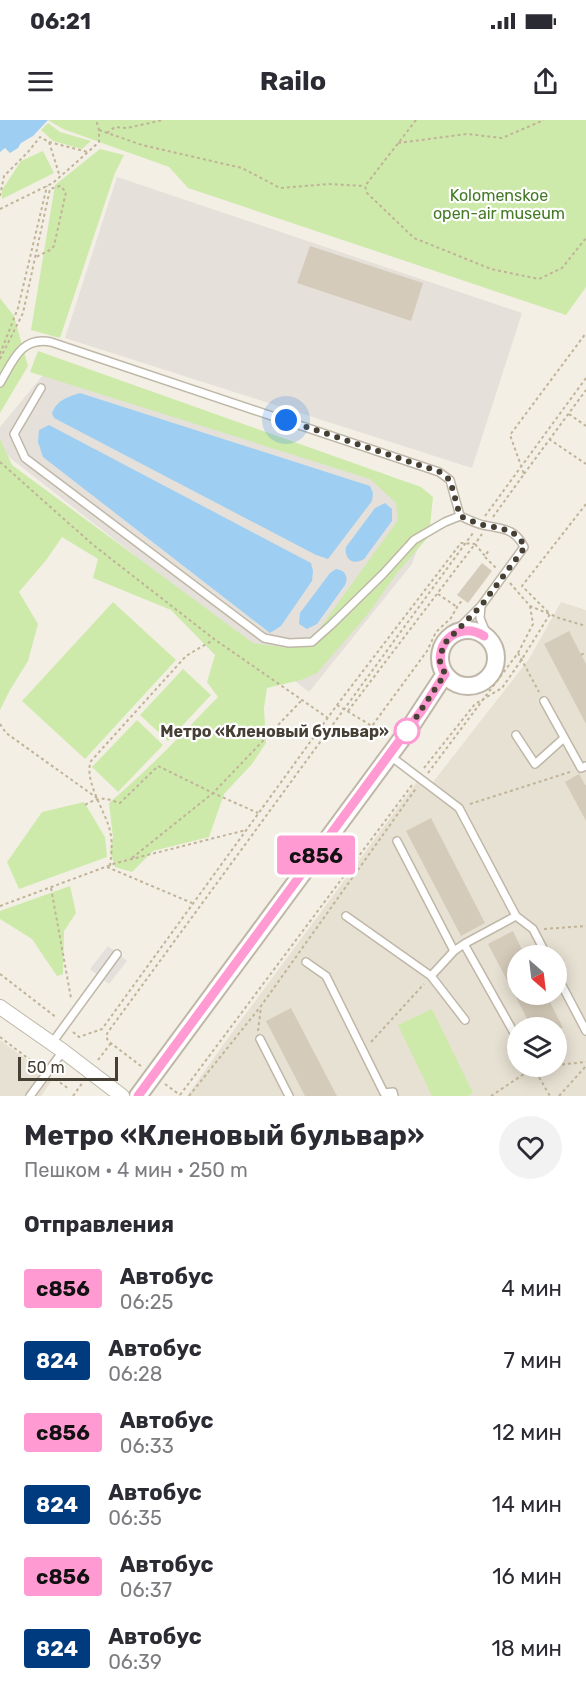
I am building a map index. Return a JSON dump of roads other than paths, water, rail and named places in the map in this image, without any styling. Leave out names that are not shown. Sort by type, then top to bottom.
[{"type":"street","points":[[462,631],[474,631],[489,640],[496,656],[495,667],[479,684],[462,686],[445,674],[441,668],[440,656],[443,645],[451,636],[462,631]]},
{"type":"street","points":[[138,1096],[422,710],[445,674]]},
{"type":"street","points":[[422,710],[462,686]]},
{"type":"street","points":[[0,1007],[122,1096]]},
{"type":"lane","points":[[0,383],[19,352],[26,345],[42,340],[51,342],[440,472],[450,480],[460,516]]},
{"type":"lane","points":[[41,388],[14,434],[26,458],[264,638],[289,644],[312,642],[332,625],[414,540],[445,522],[460,516],[480,524],[506,529],[520,538],[525,547],[481,606],[451,636]]},
{"type":"lane","points":[[481,606],[480,618],[489,640]]},
{"type":"lane","points":[[544,701],[564,738],[584,767]]},
{"type":"lane","points":[[516,735],[534,764],[564,738]]},
{"type":"lane","points":[[389,755],[459,808],[516,916],[533,929],[541,945]]},
{"type":"lane","points":[[397,841],[454,951]]},
{"type":"lane","points":[[346,916],[431,976],[465,1020]]},
{"type":"lane","points":[[431,976],[454,951],[516,916]]},
{"type":"lane","points":[[464,944],[507,1020]]},
{"type":"lane","points":[[30,1096],[47,1073],[65,1025],[117,954]]},
{"type":"lane","points":[[306,962],[326,976],[382,1094],[393,1092],[394,1096]]},
{"type":"lane","points":[[567,995],[586,1031]]},
{"type":"lane","points":[[260,1039],[289,1096]]},
{"type":"water","points":[[0,120],[48,120],[33,136],[10,153],[5,148],[0,152]]},
{"type":"water","points":[[80,393],[370,486],[373,493],[372,501],[328,559],[316,555],[54,418],[52,413],[60,402]]},
{"type":"water","points":[[49,425],[311,563],[312,581],[281,626],[270,633],[43,457],[38,442],[39,430]]},
{"type":"water","points":[[385,503],[392,509],[392,521],[364,559],[356,562],[350,560],[346,555],[346,547],[375,508]]},
{"type":"water","points":[[336,569],[345,574],[347,579],[345,585],[317,624],[307,629],[299,624],[300,613],[330,573]]},
{"type":"place","name":"Метро «Кленовый бульвар»","points":[[407,731]]},
{"type":"park label","name":"Kolomenskoe open-air museum","points":[[499,204]]}]
